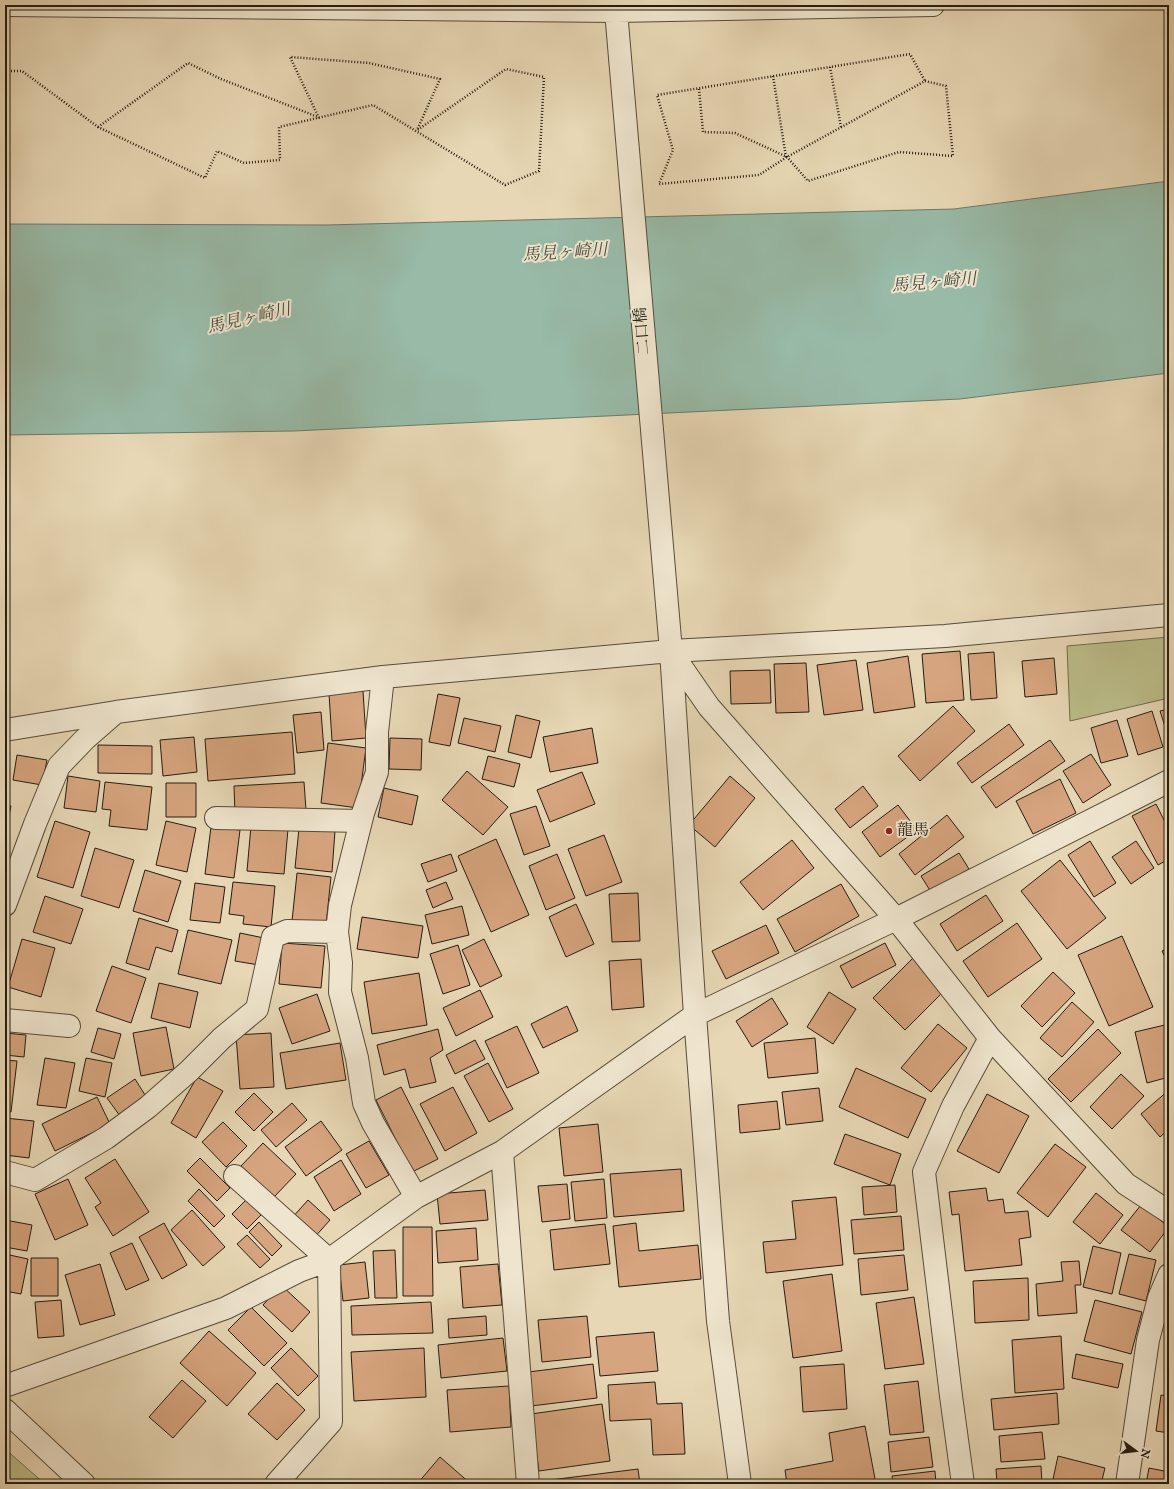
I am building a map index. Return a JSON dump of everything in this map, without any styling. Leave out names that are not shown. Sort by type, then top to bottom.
[{"type":"street","points":[[5,6],[616,7],[933,5]]},
{"type":"street","name":"二口橋","points":[[616,7],[671,651],[695,1016],[718,1321],[740,1484]]},
{"type":"street","points":[[5,730],[116,712],[383,678],[671,651],[945,636],[1169,615]]},
{"type":"street","points":[[671,651],[709,707],[896,919],[990,1038],[1126,1184],[1168,1209]]},
{"type":"street","points":[[383,678],[377,732],[377,772],[361,820],[340,905],[337,932],[341,963],[340,992],[357,1058],[364,1103],[373,1123],[416,1197]]},
{"type":"street","points":[[5,905],[58,766],[85,739],[116,712]]},
{"type":"street","points":[[5,1386],[226,1308],[299,1271],[328,1260],[416,1197],[502,1152],[695,1016],[896,919],[1169,781]]},
{"type":"street","points":[[216,818],[361,820]]},
{"type":"street","points":[[5,1172],[35,1180],[106,1138],[148,1107],[190,1071],[222,1038],[257,1009],[273,937],[287,932],[337,932]]},
{"type":"street","points":[[5,1020],[69,1026]]},
{"type":"street","points":[[963,1484],[924,1172],[953,1106],[990,1038]]},
{"type":"street","points":[[502,1152],[527,1483]]},
{"type":"street","points":[[235,1176],[328,1260],[331,1422],[276,1484]]},
{"type":"street","points":[[1127,1484],[1148,1340],[1159,1298],[1169,1275]]},
{"type":"street","points":[[5,1410],[84,1484]]},
{"type":"path","points":[[700,88],[703,132],[735,133],[786,157],[808,181],[899,152],[953,156],[946,86],[925,80],[910,54],[700,88],[658,95],[673,150],[659,184],[759,175],[786,157],[925,80]]},
{"type":"path","points":[[319,118],[290,57],[369,63],[440,79],[416,131]]},
{"type":"path","points":[[98,127],[188,62],[221,79],[319,118]]},
{"type":"path","points":[[830,67],[841,127]]},
{"type":"path","points":[[5,71],[22,71],[98,127],[205,178],[217,151],[244,164],[280,160],[279,127],[373,104],[416,131],[505,185],[539,171],[544,77],[506,70],[416,131]]},
{"type":"path","points":[[774,76],[786,157]]},
{"type":"green space","points":[[1169,637],[1169,698],[1070,721],[1067,646]]},
{"type":"green space","points":[[5,1449],[45,1484],[5,1484]]},
{"type":"water","name":"馬見ヶ崎川","points":[[1169,181],[1169,373],[960,399],[294,431],[5,435],[5,224],[326,225],[954,209]]},
{"type":"building","points":[[960,651],[964,700],[926,703],[922,654]]},
{"type":"building","points":[[994,652],[997,698],[971,700],[968,654]]},
{"type":"building","points":[[908,656],[915,707],[874,713],[867,663]]},
{"type":"building","points":[[1054,658],[1057,694],[1025,697],[1022,661]]},
{"type":"building","points":[[856,660],[863,710],[824,715],[817,665]]},
{"type":"building","points":[[806,663],[809,712],[776,713],[774,664]]},
{"type":"building","points":[[770,670],[771,703],[731,704],[730,671]]},
{"type":"building","points":[[363,691],[366,738],[332,741],[329,694]]},
{"type":"building","points":[[438,694],[460,698],[450,746],[429,742]]},
{"type":"building","points":[[953,706],[975,731],[920,781],[898,756]]},
{"type":"building","points":[[1169,709],[1169,739],[1160,711]]},
{"type":"building","points":[[1152,711],[1163,747],[1138,755],[1127,719]]},
{"type":"building","points":[[321,712],[324,750],[297,753],[293,715]]},
{"type":"building","points":[[516,715],[540,721],[531,758],[508,752]]},
{"type":"building","points":[[464,718],[501,726],[495,752],[458,743]]},
{"type":"building","points":[[1117,720],[1128,756],[1101,763],[1091,728]]},
{"type":"building","points":[[1009,724],[1024,745],[972,783],[957,763]]},
{"type":"building","points":[[592,728],[598,763],[550,772],[543,737]]},
{"type":"building","points":[[292,732],[295,774],[208,781],[205,739]]},
{"type":"building","points":[[194,737],[197,772],[163,776],[160,740]]},
{"type":"building","points":[[390,738],[422,739],[421,770],[389,769]]},
{"type":"building","points":[[1050,740],[1065,761],[996,808],[981,787]]},
{"type":"building","points":[[328,743],[366,748],[358,808],[321,803]]},
{"type":"building","points":[[98,745],[152,746],[152,774],[98,773]]},
{"type":"building","points":[[1091,754],[1111,785],[1083,803],[1063,771]]},
{"type":"building","points":[[17,755],[47,760],[42,785],[13,780]]},
{"type":"building","points":[[488,756],[520,764],[514,787],[482,779]]},
{"type":"building","points":[[467,771],[508,807],[483,835],[442,800]]},
{"type":"building","points":[[582,772],[595,804],[550,822],[537,790]]},
{"type":"building","points":[[68,776],[100,781],[96,812],[64,808]]},
{"type":"building","points":[[730,776],[755,798],[715,847],[689,825]]},
{"type":"building","points":[[1060,779],[1076,813],[1033,834],[1016,801]]},
{"type":"building","points":[[105,782],[152,787],[147,830],[109,826],[111,810],[102,809]]},
{"type":"building","points":[[304,782],[306,810],[235,813],[234,786]]},
{"type":"building","points":[[166,783],[196,783],[196,817],[166,817]]},
{"type":"building","points":[[863,786],[878,806],[850,828],[835,809]]},
{"type":"building","points":[[384,788],[418,796],[412,825],[378,817]]},
{"type":"building","points":[[1156,804],[1169,830],[1169,859],[1158,865],[1132,816]]},
{"type":"building","points":[[5,805],[11,806],[5,835]]},
{"type":"building","name":"龍馬","points":[[898,805],[917,830],[880,857],[862,832]]},
{"type":"building","points":[[536,806],[550,846],[524,855],[510,814]]},
{"type":"building","points":[[947,815],[964,837],[915,875],[899,854]]},
{"type":"building","points":[[55,821],[90,832],[73,888],[37,877]]},
{"type":"building","points":[[166,821],[196,828],[187,872],[156,865]]},
{"type":"building","points":[[251,826],[288,829],[284,874],[247,871]]},
{"type":"building","points":[[211,827],[240,830],[234,878],[205,874]]},
{"type":"building","points":[[299,828],[335,831],[332,872],[295,868]]},
{"type":"building","points":[[604,835],[622,882],[586,896],[568,849]]},
{"type":"building","points":[[496,839],[529,915],[491,932],[458,856]]},
{"type":"building","points":[[792,840],[814,868],[763,910],[740,882]]},
{"type":"building","points":[[1090,841],[1116,883],[1094,897],[1068,855]]},
{"type":"building","points":[[1136,841],[1154,868],[1131,884],[1112,857]]},
{"type":"building","points":[[95,848],[134,860],[119,908],[81,896]]},
{"type":"building","points":[[959,853],[969,869],[931,892],[921,876]]},
{"type":"building","points":[[451,854],[457,871],[428,882],[421,864]]},
{"type":"building","points":[[557,854],[575,898],[546,910],[529,866]]},
{"type":"building","points":[[1060,860],[1106,918],[1067,949],[1021,891]]},
{"type":"building","points":[[145,870],[181,881],[168,922],[133,911]]},
{"type":"building","points":[[297,873],[331,877],[326,925],[292,921]]},
{"type":"building","points":[[233,882],[275,886],[271,927],[243,924],[244,916],[229,914]]},
{"type":"building","points":[[446,882],[453,899],[433,908],[426,890]]},
{"type":"building","points":[[195,883],[225,887],[220,923],[190,920]]},
{"type":"building","points":[[841,884],[859,916],[795,952],[777,919]]},
{"type":"building","points":[[638,893],[640,941],[612,942],[609,894]]},
{"type":"building","points":[[986,895],[1003,921],[957,951],[940,924]]},
{"type":"building","points":[[45,896],[83,909],[71,944],[33,932]]},
{"type":"building","points":[[576,904],[594,944],[566,957],[549,917]]},
{"type":"building","points":[[462,906],[469,935],[432,944],[425,915]]},
{"type":"building","points":[[362,917],[423,926],[418,958],[357,949]]},
{"type":"building","points":[[139,918],[178,930],[172,952],[156,947],[149,970],[126,963]]},
{"type":"building","points":[[1017,923],[1042,959],[988,997],[963,961]]},
{"type":"building","points":[[766,925],[779,953],[726,979],[712,951]]},
{"type":"building","points":[[188,930],[232,940],[221,984],[178,974]]},
{"type":"building","points":[[240,933],[264,938],[259,965],[235,961]]},
{"type":"building","points":[[1122,936],[1153,1007],[1109,1026],[1078,955]]},
{"type":"building","points":[[22,939],[55,948],[41,997],[8,987]]},
{"type":"building","points":[[484,939],[502,976],[480,987],[462,950]]},
{"type":"building","points":[[282,943],[325,946],[321,988],[279,984]]},
{"type":"building","points":[[885,943],[896,965],[852,988],[840,966]]},
{"type":"building","points":[[458,945],[470,985],[443,994],[430,954]]},
{"type":"building","points":[[1169,948],[1169,965],[1162,951]]},
{"type":"building","points":[[913,958],[945,990],[905,1030],[873,998]]},
{"type":"building","points":[[641,959],[644,1007],[612,1010],[609,961]]},
{"type":"building","points":[[112,966],[146,978],[131,1023],[96,1011]]},
{"type":"building","points":[[1053,972],[1075,993],[1042,1027],[1021,1006]]},
{"type":"building","points":[[419,973],[427,1025],[372,1034],[364,982]]},
{"type":"building","points":[[159,983],[198,992],[190,1028],[151,1018]]},
{"type":"building","points":[[480,990],[493,1017],[456,1036],[443,1008]]},
{"type":"building","points":[[829,992],[856,1009],[833,1044],[807,1027]]},
{"type":"building","points":[[317,994],[330,1031],[292,1044],[279,1008]]},
{"type":"building","points":[[772,998],[788,1024],[752,1047],[736,1021]]},
{"type":"building","points":[[1072,1002],[1094,1022],[1062,1057],[1040,1038]]},
{"type":"building","points":[[567,1006],[578,1031],[543,1048],[531,1024]]},
{"type":"building","points":[[938,1024],[967,1048],[931,1092],[901,1068]]},
{"type":"building","points":[[1169,1024],[1169,1077],[1147,1083],[1135,1032]]},
{"type":"building","points":[[517,1026],[539,1073],[507,1088],[485,1041]]},
{"type":"building","points":[[166,1027],[174,1069],[141,1076],[133,1033]]},
{"type":"building","points":[[98,1028],[121,1034],[114,1059],[91,1052]]},
{"type":"building","points":[[438,1029],[443,1050],[430,1058],[436,1082],[410,1088],[405,1069],[384,1075],[377,1045]]},
{"type":"building","points":[[1098,1029],[1121,1053],[1071,1102],[1048,1079]]},
{"type":"building","points":[[5,1033],[26,1035],[24,1057],[5,1055]]},
{"type":"building","points":[[271,1033],[274,1087],[240,1089],[236,1035]]},
{"type":"building","points":[[815,1038],[818,1073],[768,1078],[764,1043]]},
{"type":"building","points":[[475,1040],[485,1059],[455,1074],[446,1055]]},
{"type":"building","points":[[340,1043],[346,1080],[286,1089],[280,1053]]},
{"type":"building","points":[[45,1058],[75,1063],[66,1108],[37,1105]]},
{"type":"building","points":[[86,1058],[112,1063],[105,1097],[79,1091]]},
{"type":"building","points":[[5,1060],[17,1061],[11,1112],[5,1111]]},
{"type":"building","points":[[488,1063],[513,1109],[489,1122],[464,1076]]},
{"type":"building","points":[[856,1068],[926,1099],[908,1138],[839,1107]]},
{"type":"building","points":[[1121,1074],[1144,1096],[1112,1129],[1090,1107]]},
{"type":"building","points":[[197,1077],[223,1091],[196,1138],[171,1123]]},
{"type":"building","points":[[135,1079],[147,1098],[120,1116],[107,1098]]},
{"type":"building","points":[[401,1087],[438,1159],[412,1172],[376,1100]]},
{"type":"building","points":[[453,1087],[477,1133],[445,1151],[420,1104]]},
{"type":"building","points":[[819,1088],[823,1121],[786,1125],[782,1092]]},
{"type":"building","points":[[1169,1090],[1169,1129],[1160,1137],[1141,1114]]},
{"type":"building","points":[[254,1093],[273,1112],[254,1131],[235,1112]]},
{"type":"building","points":[[987,1094],[1029,1116],[999,1173],[957,1151]]},
{"type":"building","points":[[97,1097],[110,1124],[55,1151],[42,1124]]},
{"type":"building","points":[[777,1101],[780,1129],[740,1133],[738,1105]]},
{"type":"building","points":[[292,1103],[307,1120],[276,1147],[261,1130]]},
{"type":"building","points":[[5,1118],[34,1121],[29,1158],[5,1155]]},
{"type":"building","points":[[321,1121],[342,1150],[306,1176],[285,1147]]},
{"type":"building","points":[[223,1122],[247,1146],[226,1167],[202,1142]]},
{"type":"building","points":[[598,1124],[603,1172],[564,1176],[559,1128]]},
{"type":"building","points":[[845,1134],[901,1154],[890,1185],[834,1164]]},
{"type":"building","points":[[369,1141],[389,1175],[366,1188],[346,1154]]},
{"type":"building","points":[[263,1143],[296,1174],[274,1197],[241,1166]]},
{"type":"building","points":[[1055,1144],[1086,1167],[1048,1217],[1017,1193]]},
{"type":"building","points":[[200,1158],[230,1188],[217,1201],[187,1171]]},
{"type":"building","points":[[115,1159],[149,1212],[113,1236],[95,1207],[101,1203],[85,1178]]},
{"type":"building","points":[[341,1160],[361,1194],[334,1211],[314,1177]]},
{"type":"building","points":[[681,1169],[684,1211],[614,1217],[610,1174]]},
{"type":"building","points":[[68,1179],[88,1225],[55,1240],[35,1194]]},
{"type":"building","points":[[604,1179],[607,1218],[575,1221],[571,1182]]},
{"type":"building","points":[[567,1184],[570,1219],[542,1222],[538,1186]]},
{"type":"building","points":[[895,1185],[897,1212],[864,1215],[862,1187]]},
{"type":"building","points":[[986,1188],[988,1201],[1003,1199],[1005,1213],[1028,1211],[1031,1237],[1019,1239],[1022,1265],[965,1271],[959,1214],[952,1215],[949,1192]]},
{"type":"building","points":[[199,1189],[225,1216],[214,1227],[188,1201]]},
{"type":"building","points":[[485,1190],[488,1220],[440,1224],[437,1194]]},
{"type":"building","points":[[1096,1193],[1123,1215],[1100,1244],[1073,1222]]},
{"type":"building","points":[[836,1197],[843,1265],[766,1273],[763,1242],[796,1239],[792,1201]]},
{"type":"building","points":[[247,1199],[261,1215],[247,1229],[232,1214]]},
{"type":"building","points":[[308,1200],[330,1220],[313,1239],[291,1219]]},
{"type":"building","points":[[1141,1205],[1169,1227],[1150,1252],[1121,1230]]},
{"type":"building","points":[[192,1210],[225,1247],[203,1266],[171,1230]]},
{"type":"building","points":[[901,1216],[904,1250],[854,1254],[851,1220]]},
{"type":"building","points":[[5,1220],[32,1225],[27,1251],[5,1247]]},
{"type":"building","points":[[259,1222],[282,1246],[272,1256],[249,1232]]},
{"type":"building","points":[[164,1223],[187,1265],[162,1279],[139,1237]]},
{"type":"building","points":[[636,1223],[639,1251],[698,1245],[701,1279],[619,1287],[613,1226]]},
{"type":"building","points":[[605,1224],[610,1264],[554,1270],[550,1230]]},
{"type":"building","points":[[403,1227],[432,1227],[433,1296],[403,1296]]},
{"type":"building","points":[[476,1228],[478,1260],[438,1263],[436,1231]]},
{"type":"building","points":[[247,1235],[270,1259],[260,1268],[237,1244]]},
{"type":"building","points":[[132,1243],[149,1280],[126,1290],[110,1253]]},
{"type":"building","points":[[1093,1246],[1121,1253],[1112,1294],[1083,1287]]},
{"type":"building","points":[[395,1250],[397,1298],[375,1298],[373,1251]]},
{"type":"building","points":[[5,1254],[28,1259],[21,1294],[5,1291]]},
{"type":"building","points":[[1129,1254],[1156,1260],[1146,1301],[1119,1294]]},
{"type":"building","points":[[904,1255],[908,1290],[861,1295],[858,1259]]},
{"type":"building","points":[[31,1258],[58,1258],[58,1296],[31,1296]]},
{"type":"building","points":[[1079,1261],[1081,1285],[1075,1285],[1077,1313],[1038,1316],[1036,1284],[1063,1281],[1061,1262]]},
{"type":"building","points":[[365,1262],[369,1298],[343,1301],[339,1265]]},
{"type":"building","points":[[100,1264],[115,1315],[80,1325],[65,1275]]},
{"type":"building","points":[[498,1264],[502,1305],[463,1308],[460,1267]]},
{"type":"building","points":[[832,1274],[842,1351],[793,1358],[783,1281]]},
{"type":"building","points":[[1028,1278],[1029,1320],[975,1323],[973,1281]]},
{"type":"building","points":[[281,1285],[310,1312],[292,1332],[263,1305]]},
{"type":"building","points":[[914,1297],[924,1364],[885,1369],[876,1303]]},
{"type":"building","points":[[61,1300],[64,1336],[38,1338],[35,1302]]},
{"type":"building","points":[[1095,1300],[1142,1312],[1131,1354],[1084,1341]]},
{"type":"building","points":[[431,1302],[433,1333],[352,1335],[351,1306]]},
{"type":"building","points":[[251,1307],[287,1343],[264,1366],[228,1330]]},
{"type":"building","points":[[486,1316],[487,1335],[449,1338],[448,1319]]},
{"type":"building","points":[[587,1316],[591,1357],[542,1362],[538,1320]]},
{"type":"building","points":[[209,1331],[256,1373],[227,1406],[180,1363]]},
{"type":"building","points":[[654,1332],[658,1371],[600,1376],[596,1337]]},
{"type":"building","points":[[1061,1336],[1064,1389],[1015,1393],[1012,1340]]},
{"type":"building","points":[[503,1338],[507,1371],[441,1378],[438,1345]]},
{"type":"building","points":[[291,1348],[318,1376],[298,1396],[271,1368]]},
{"type":"building","points":[[424,1348],[426,1397],[354,1401],[351,1352]]},
{"type":"building","points":[[1076,1354],[1123,1364],[1118,1388],[1072,1378]]},
{"type":"building","points":[[593,1364],[597,1398],[531,1406],[528,1372]]},
{"type":"building","points":[[844,1364],[847,1409],[803,1412],[800,1367]]},
{"type":"building","points":[[182,1380],[206,1401],[173,1438],[149,1417]]},
{"type":"building","points":[[918,1381],[924,1432],[890,1435],[884,1385]]},
{"type":"building","points":[[655,1382],[657,1404],[682,1403],[685,1454],[653,1455],[651,1419],[610,1421],[608,1385]]},
{"type":"building","points":[[277,1383],[305,1410],[277,1440],[248,1414]]},
{"type":"building","points":[[509,1386],[511,1427],[450,1432],[447,1390]]},
{"type":"building","points":[[1057,1393],[1059,1424],[994,1430],[991,1399]]},
{"type":"building","points":[[1161,1395],[1169,1396],[1169,1433],[1156,1431]]},
{"type":"building","points":[[602,1404],[610,1461],[539,1471],[531,1414]]},
{"type":"building","points":[[865,1426],[876,1484],[787,1484],[785,1470],[833,1461],[829,1433]]},
{"type":"building","points":[[1042,1432],[1045,1459],[1001,1462],[999,1436]]},
{"type":"building","points":[[929,1437],[933,1467],[891,1472],[888,1442]]},
{"type":"building","points":[[1058,1456],[1105,1468],[1101,1484],[1052,1484]]},
{"type":"building","points":[[440,1457],[471,1484],[417,1484]]},
{"type":"building","points":[[1041,1466],[1042,1484],[997,1484],[996,1469]]},
{"type":"building","points":[[1149,1468],[1169,1472],[1169,1484],[1146,1484]]},
{"type":"building","points":[[638,1469],[640,1484],[542,1484],[542,1481]]},
{"type":"building","points":[[935,1471],[936,1484],[893,1484],[892,1476]]},
{"type":"place","name":"龍馬","points":[[889,831]]}]
